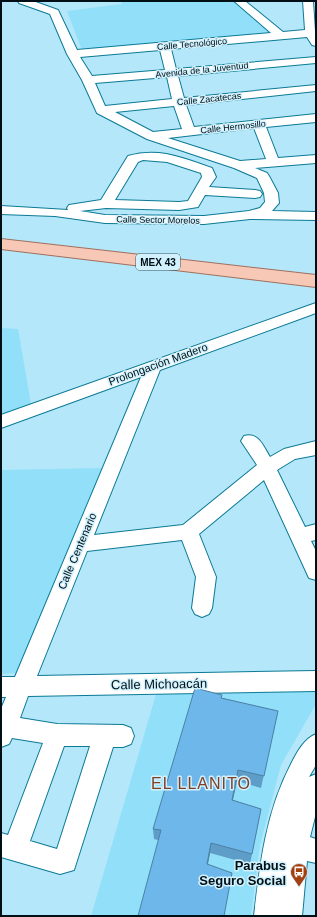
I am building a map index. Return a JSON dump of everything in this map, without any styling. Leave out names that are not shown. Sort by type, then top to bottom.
[{"type":"main road","name":"MEX 43","points":[[1,234],[316,268]]},
{"type":"main road","name":"MEX 43","points":[[1,244],[316,281]]},
{"type":"street","points":[[23,1],[58,7],[73,54],[88,80],[101,110],[151,136],[240,165],[262,176],[271,193],[272,203],[265,211],[250,215]]},
{"type":"street","points":[[308,1],[313,38]]},
{"type":"street","points":[[244,3],[280,35]]},
{"type":"street","name":"Calle Tecnológico","points":[[73,54],[280,35],[313,38]]},
{"type":"street","points":[[165,46],[179,102],[189,132]]},
{"type":"street","name":"Avenida de la Juventud","points":[[88,80],[316,60]]},
{"type":"street","name":"Calle Zacatecas","points":[[101,110],[316,88]]},
{"type":"street","name":"Calle Hermosillo","points":[[151,136],[316,118]]},
{"type":"street","points":[[259,125],[273,161]]},
{"type":"street","points":[[55,212],[71,208],[106,204],[179,206],[193,204],[209,177],[207,171],[154,154],[140,156],[134,159],[106,204]]},
{"type":"street","points":[[240,165],[273,161],[315,161]]},
{"type":"street","points":[[201,191],[255,194]]},
{"type":"street","points":[[272,203],[294,216]]},
{"type":"street","name":"Calle Sector Morelos","points":[[1,210],[55,212],[105,219],[204,220],[250,215],[316,216]]},
{"type":"street","name":"Prolongación Madero","points":[[1,422],[316,308]]},
{"type":"street","name":"Calle Centenario","points":[[3,731],[10,687],[80,544],[154,366]]},
{"type":"street","points":[[250,441],[308,534],[316,572]]},
{"type":"street","points":[[80,544],[188,532],[267,467],[290,454],[316,448]]},
{"type":"street","points":[[188,532],[206,577],[202,608]]},
{"type":"street","name":"Calle Michoacán","points":[[10,687],[316,681]]},
{"type":"street","points":[[3,731],[57,735],[114,736],[65,861],[60,862],[8,847],[57,735]]},
{"type":"street","points":[[267,916],[296,846],[283,810],[306,758],[316,745]]},
{"type":"street","points":[[289,916],[296,846],[303,815],[316,786]]},
{"type":"shaded area","points":[[121,1],[233,1],[276,35],[83,53],[67,11],[122,4]]},
{"type":"shaded area","points":[[1,328],[18,329],[31,404],[1,416]]},
{"type":"shaded area","points":[[104,468],[20,673],[1,674],[1,470]]},
{"type":"shaded area","points":[[157,691],[316,692],[316,704],[281,765],[260,845],[251,916],[91,916]]},
{"type":"building","points":[[195,688],[222,695],[221,698],[278,711],[264,776],[238,770],[232,800],[261,809],[252,854],[211,843],[207,864],[232,873],[224,916],[138,916],[161,830],[153,829]]},
{"type":"place","name":"Parabus Seguro Social","points":[[299,887]]},
{"type":"district","name":"EL LLANITO","points":[[201,783]]}]
